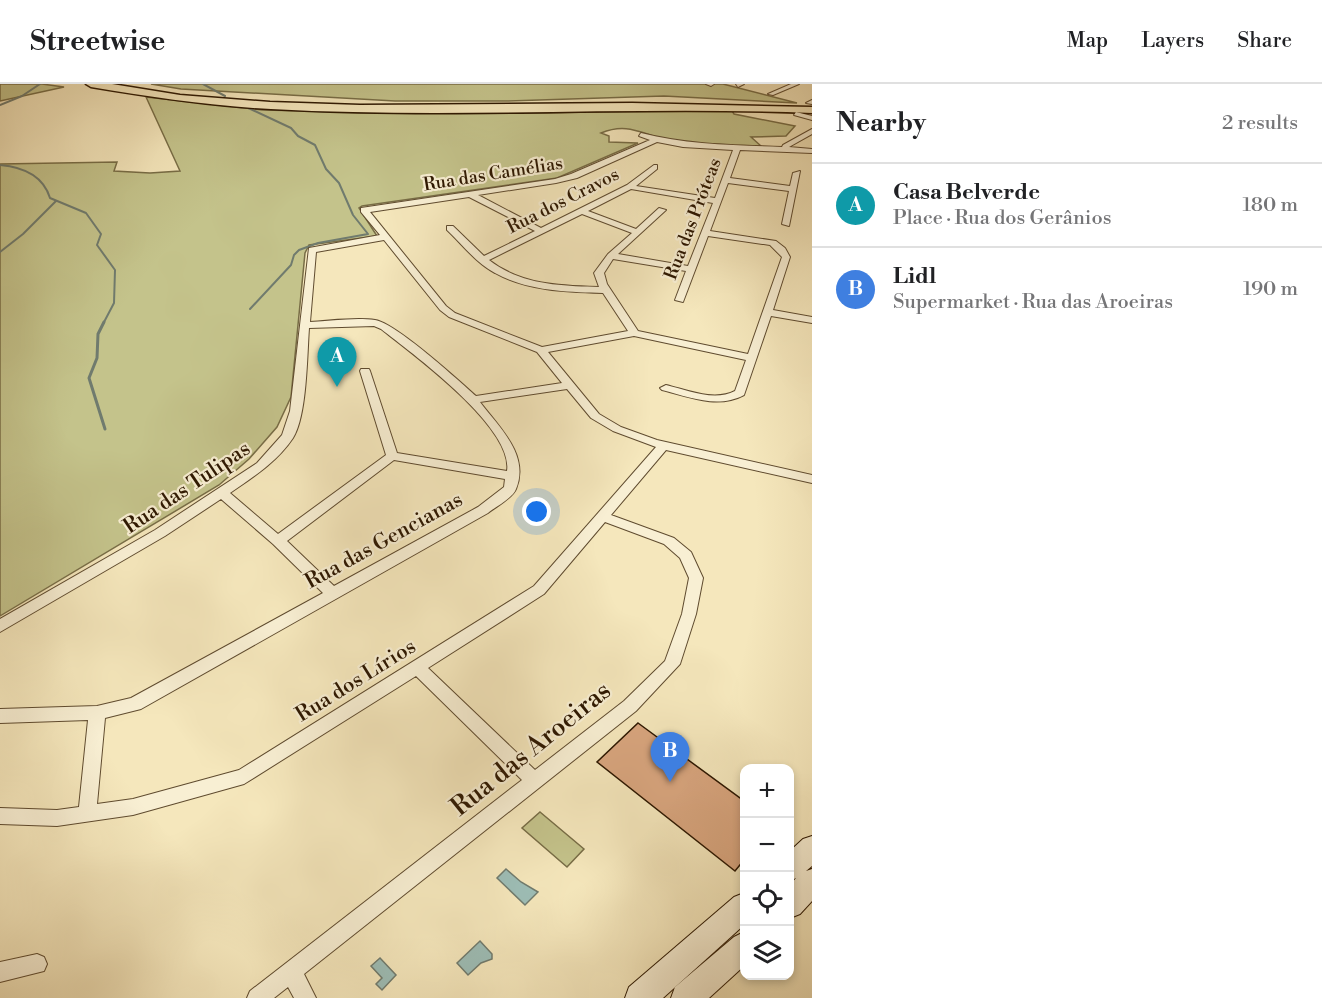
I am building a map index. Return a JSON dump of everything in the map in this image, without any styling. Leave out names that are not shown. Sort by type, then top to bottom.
[{"type":"highway","points":[[91,84],[234,102],[339,108],[478,109],[811,105]]},
{"type":"highway","points":[[113,84],[210,97],[341,105],[494,105],[654,101],[783,105]]},
{"type":"main road","points":[[794,864],[812,848]]},
{"type":"main road","points":[[794,899],[812,882]]},
{"type":"main road","points":[[640,998],[740,910]]},
{"type":"main road","points":[[686,998],[740,951]]},
{"type":"street","points":[[796,84],[783,105],[812,118]]},
{"type":"street","points":[[786,148],[785,146],[812,131]]},
{"type":"street","points":[[641,135],[655,140],[737,149],[786,148],[812,151]]},
{"type":"street","name":"Rua das Camélias","points":[[385,237],[364,210],[574,176],[655,140]]},
{"type":"street","name":"Rua das Próteas","points":[[680,300],[737,149]]},
{"type":"street","name":"Rua dos Cravos","points":[[483,260],[630,187],[654,167]]},
{"type":"street","points":[[786,224],[797,173]]},
{"type":"street","points":[[725,180],[794,189]]},
{"type":"street","points":[[630,187],[717,201]]},
{"type":"street","points":[[468,193],[541,231]]},
{"type":"street","points":[[634,333],[599,273],[611,256],[662,210]]},
{"type":"street","points":[[581,211],[638,232]]},
{"type":"street","points":[[450,228],[483,260],[498,271],[536,284],[568,289],[607,290]]},
{"type":"street","points":[[666,388],[714,398],[734,397],[740,393],[786,257],[782,250],[773,243],[706,232]]},
{"type":"street","points":[[385,237],[426,288],[452,315],[541,350],[596,416],[617,429],[664,445],[812,479]]},
{"type":"street","name":"Rua das Tulipas","points":[[0,626],[160,533],[261,466],[288,436],[296,411],[312,250],[385,237]]},
{"type":"street","points":[[611,256],[692,269]]},
{"type":"street","points":[[767,312],[812,320]]},
{"type":"street","points":[[278,541],[392,456],[512,476],[514,465],[510,449],[474,400],[447,375],[385,327],[375,323],[305,325]]},
{"type":"street","points":[[541,350],[634,333],[753,358]]},
{"type":"street","points":[[365,371],[392,456]]},
{"type":"street","points":[[474,400],[570,385]]},
{"type":"street","name":"Rua dos Lírios","points":[[0,816],[57,818],[133,807],[244,776],[539,590],[664,445]]},
{"type":"street","name":"Rua das Gencianas","points":[[0,716],[97,713],[135,704],[483,510],[510,489],[512,476]]},
{"type":"street","points":[[221,492],[278,541],[332,593]]},
{"type":"street","name":"Rua das Aroeiras","points":[[257,998],[630,706],[672,664],[688,614],[696,578],[686,555],[669,541],[604,517]]},
{"type":"street","points":[[417,667],[535,781]]},
{"type":"street","points":[[87,813],[97,713]]},
{"type":"street","points":[[0,972],[37,964]]},
{"type":"street","points":[[291,973],[306,998]]},
{"type":"shaded area","points":[[0,84],[42,84],[64,87],[0,101]]},
{"type":"shaded area","points":[[151,84],[723,84],[797,103],[664,96],[508,101],[395,101],[181,89]]},
{"type":"shaded area","points":[[146,97],[262,110],[356,112],[731,109],[734,114],[795,126],[786,136],[751,137],[761,146],[691,144],[634,130],[611,130],[601,133],[609,136],[609,142],[638,143],[557,178],[362,206],[359,208],[377,236],[309,245],[305,253],[291,397],[277,427],[249,459],[219,485],[0,616],[0,164],[117,162],[114,171],[150,173],[180,171]]},
{"type":"shaded area","points":[[540,812],[584,849],[567,867],[522,828]]},
{"type":"water","points":[[506,869],[521,882],[538,892],[525,905],[497,878]]},
{"type":"water","points":[[480,941],[492,954],[492,959],[481,963],[468,975],[457,963]]},
{"type":"water","points":[[380,958],[396,975],[382,990],[376,984],[382,978],[371,966]]},
{"type":"building","points":[[638,723],[740,798],[740,865],[735,871],[597,762]]},
{"type":"waterway","points":[[0,105],[22,96],[40,84]]},
{"type":"waterway","points":[[203,84],[225,96]]},
{"type":"waterway","points":[[244,106],[291,128],[298,136],[315,145],[326,169],[339,183],[353,215],[368,234],[318,243],[299,250],[294,255],[291,265],[250,309]]},
{"type":"waterway","points":[[0,165],[24,170],[37,178],[47,190],[50,198],[86,213],[101,234],[97,245],[115,270],[114,303],[103,324]]},
{"type":"waterway","points":[[0,252],[23,234],[56,201]]},
{"type":"waterway","points":[[103,324],[98,334],[97,358],[89,378],[105,429]]},
{"type":"place","name":"Casa Belverde","points":[[337,387]]},
{"type":"place","name":"Lidl","points":[[670,782]]}]
